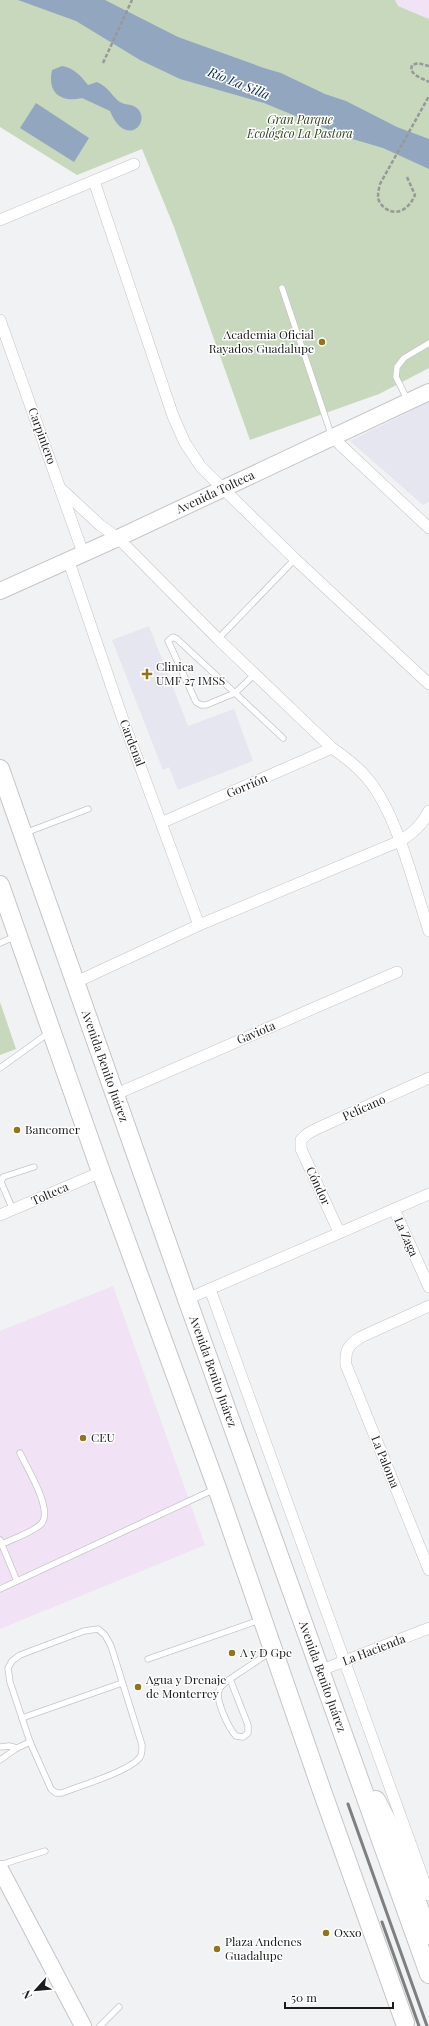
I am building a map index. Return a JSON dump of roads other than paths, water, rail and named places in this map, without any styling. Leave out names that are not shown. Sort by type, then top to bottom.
[{"type":"main road","name":"Avenida Benito Juárez","points":[[0,769],[74,983],[319,1671],[429,1974]]},
{"type":"main road","points":[[0,885],[4,908],[18,935],[100,1172],[217,1488],[405,2025]]},
{"type":"main road","points":[[351,1758],[373,1792],[389,1825],[429,1935]]},
{"type":"street","points":[[0,220],[134,164]]},
{"type":"street","points":[[94,181],[173,416],[185,443],[200,467],[295,560],[429,684]]},
{"type":"street","name":"Carpintero","points":[[0,320],[83,553]]},
{"type":"street","name":"Avenida Tolteca","points":[[0,591],[68,559],[118,538],[429,392]]},
{"type":"street","points":[[332,437],[424,517],[429,528]]},
{"type":"street","points":[[60,488],[100,525],[118,538],[218,639],[332,748],[351,762],[367,779],[380,798],[400,841],[429,931]]},
{"type":"street","name":"Cardenal","points":[[68,559],[123,720],[199,925]]},
{"type":"street","name":"Gorrión","points":[[162,822],[332,748]]},
{"type":"street","points":[[74,983],[199,925],[400,841],[413,834],[429,811]]},
{"type":"street","name":"Gaviota","points":[[114,1095],[397,972]]},
{"type":"street","name":"Pelícano","points":[[301,1140],[316,1129],[429,1078]]},
{"type":"street","name":"Cóndor","points":[[301,1140],[301,1149],[339,1232]]},
{"type":"street","name":"Tolteca","points":[[0,1215],[13,1211],[100,1172]]},
{"type":"street","points":[[187,1299],[429,1194]]},
{"type":"street","name":"La Zaga","points":[[394,1208],[429,1287]]},
{"type":"street","points":[[210,1289],[346,1661],[429,1895]]},
{"type":"street","name":"La Paloma","points":[[429,1306],[361,1337],[350,1344],[346,1352],[346,1365],[429,1570]]},
{"type":"street","name":"La Hacienda","points":[[319,1671],[429,1628]]},
{"type":"street","points":[[0,1869],[83,2026]]},
{"type":"lane","points":[[282,288],[332,437]]},
{"type":"lane","points":[[408,402],[396,377],[397,367],[404,358],[429,343]]},
{"type":"lane","points":[[218,639],[295,560]]},
{"type":"lane","points":[[255,674],[234,693],[206,705],[201,705],[196,702],[168,641],[170,638],[177,638],[234,693],[283,738]]},
{"type":"lane","points":[[23,833],[88,809]]},
{"type":"lane","points":[[0,943],[18,935]]},
{"type":"lane","points":[[0,1068],[52,1031]]},
{"type":"lane","points":[[13,1211],[1,1182],[3,1177],[34,1167]]},
{"type":"lane","points":[[17,1581],[1,1542],[40,1525],[45,1519],[45,1510],[41,1499],[20,1453]]},
{"type":"lane","points":[[0,1589],[217,1488]]},
{"type":"lane","points":[[148,1659],[263,1620]]},
{"type":"lane","points":[[98,1629],[105,1634],[122,1683],[142,1745],[140,1757],[132,1765],[83,1785],[56,1793],[49,1785],[30,1742],[22,1718],[10,1682],[8,1668],[12,1661],[20,1655],[84,1631],[98,1629]]},
{"type":"lane","points":[[230,1679],[248,1725],[248,1733],[243,1737],[236,1736],[231,1731],[219,1701],[218,1691],[230,1679],[273,1651]]},
{"type":"lane","points":[[22,1718],[122,1683]]},
{"type":"lane","points":[[0,1760],[17,1748],[30,1742]]},
{"type":"lane","points":[[0,1747],[9,1746],[17,1748]]},
{"type":"lane","points":[[0,1865],[45,1851]]},
{"type":"lane","points":[[100,2026],[119,2007]]},
{"type":"water","name":"Río La Silla","points":[[18,0],[105,0],[178,37],[281,73],[325,94],[346,101],[397,127],[429,139],[429,169],[383,148],[349,138],[264,103],[180,79],[140,60],[76,21]]},
{"type":"water","points":[[62,66],[74,71],[88,85],[97,82],[105,87],[120,102],[136,107],[141,115],[139,126],[134,130],[129,131],[116,122],[110,111],[82,98],[68,99],[57,94],[52,85],[52,70]]},
{"type":"water","points":[[36,103],[89,138],[74,162],[20,128]]},
{"type":"railway","points":[[348,1804],[427,2026]]},
{"type":"railway","points":[[382,1922],[419,2026]]},
{"type":"place","name":"Academia Oficial Rayados Guadalupe","points":[[322,342]]},
{"type":"place","name":"Clinica UMF 27 IMSS","points":[[147,674]]},
{"type":"place","name":"Bancomer","points":[[17,1130]]},
{"type":"place","name":"CEU","points":[[83,1438]]},
{"type":"place","name":"A y D Gpe","points":[[232,1653]]},
{"type":"place","name":"Agua y Drenaje de Monterrey","points":[[138,1687]]},
{"type":"place","name":"Oxxo","points":[[326,1933]]},
{"type":"place","name":"Plaza Andenes Guadalupe","points":[[217,1949]]},
{"type":"park label","name":"Gran Parque Ecológico La Pastora","points":[[300,127]]}]
